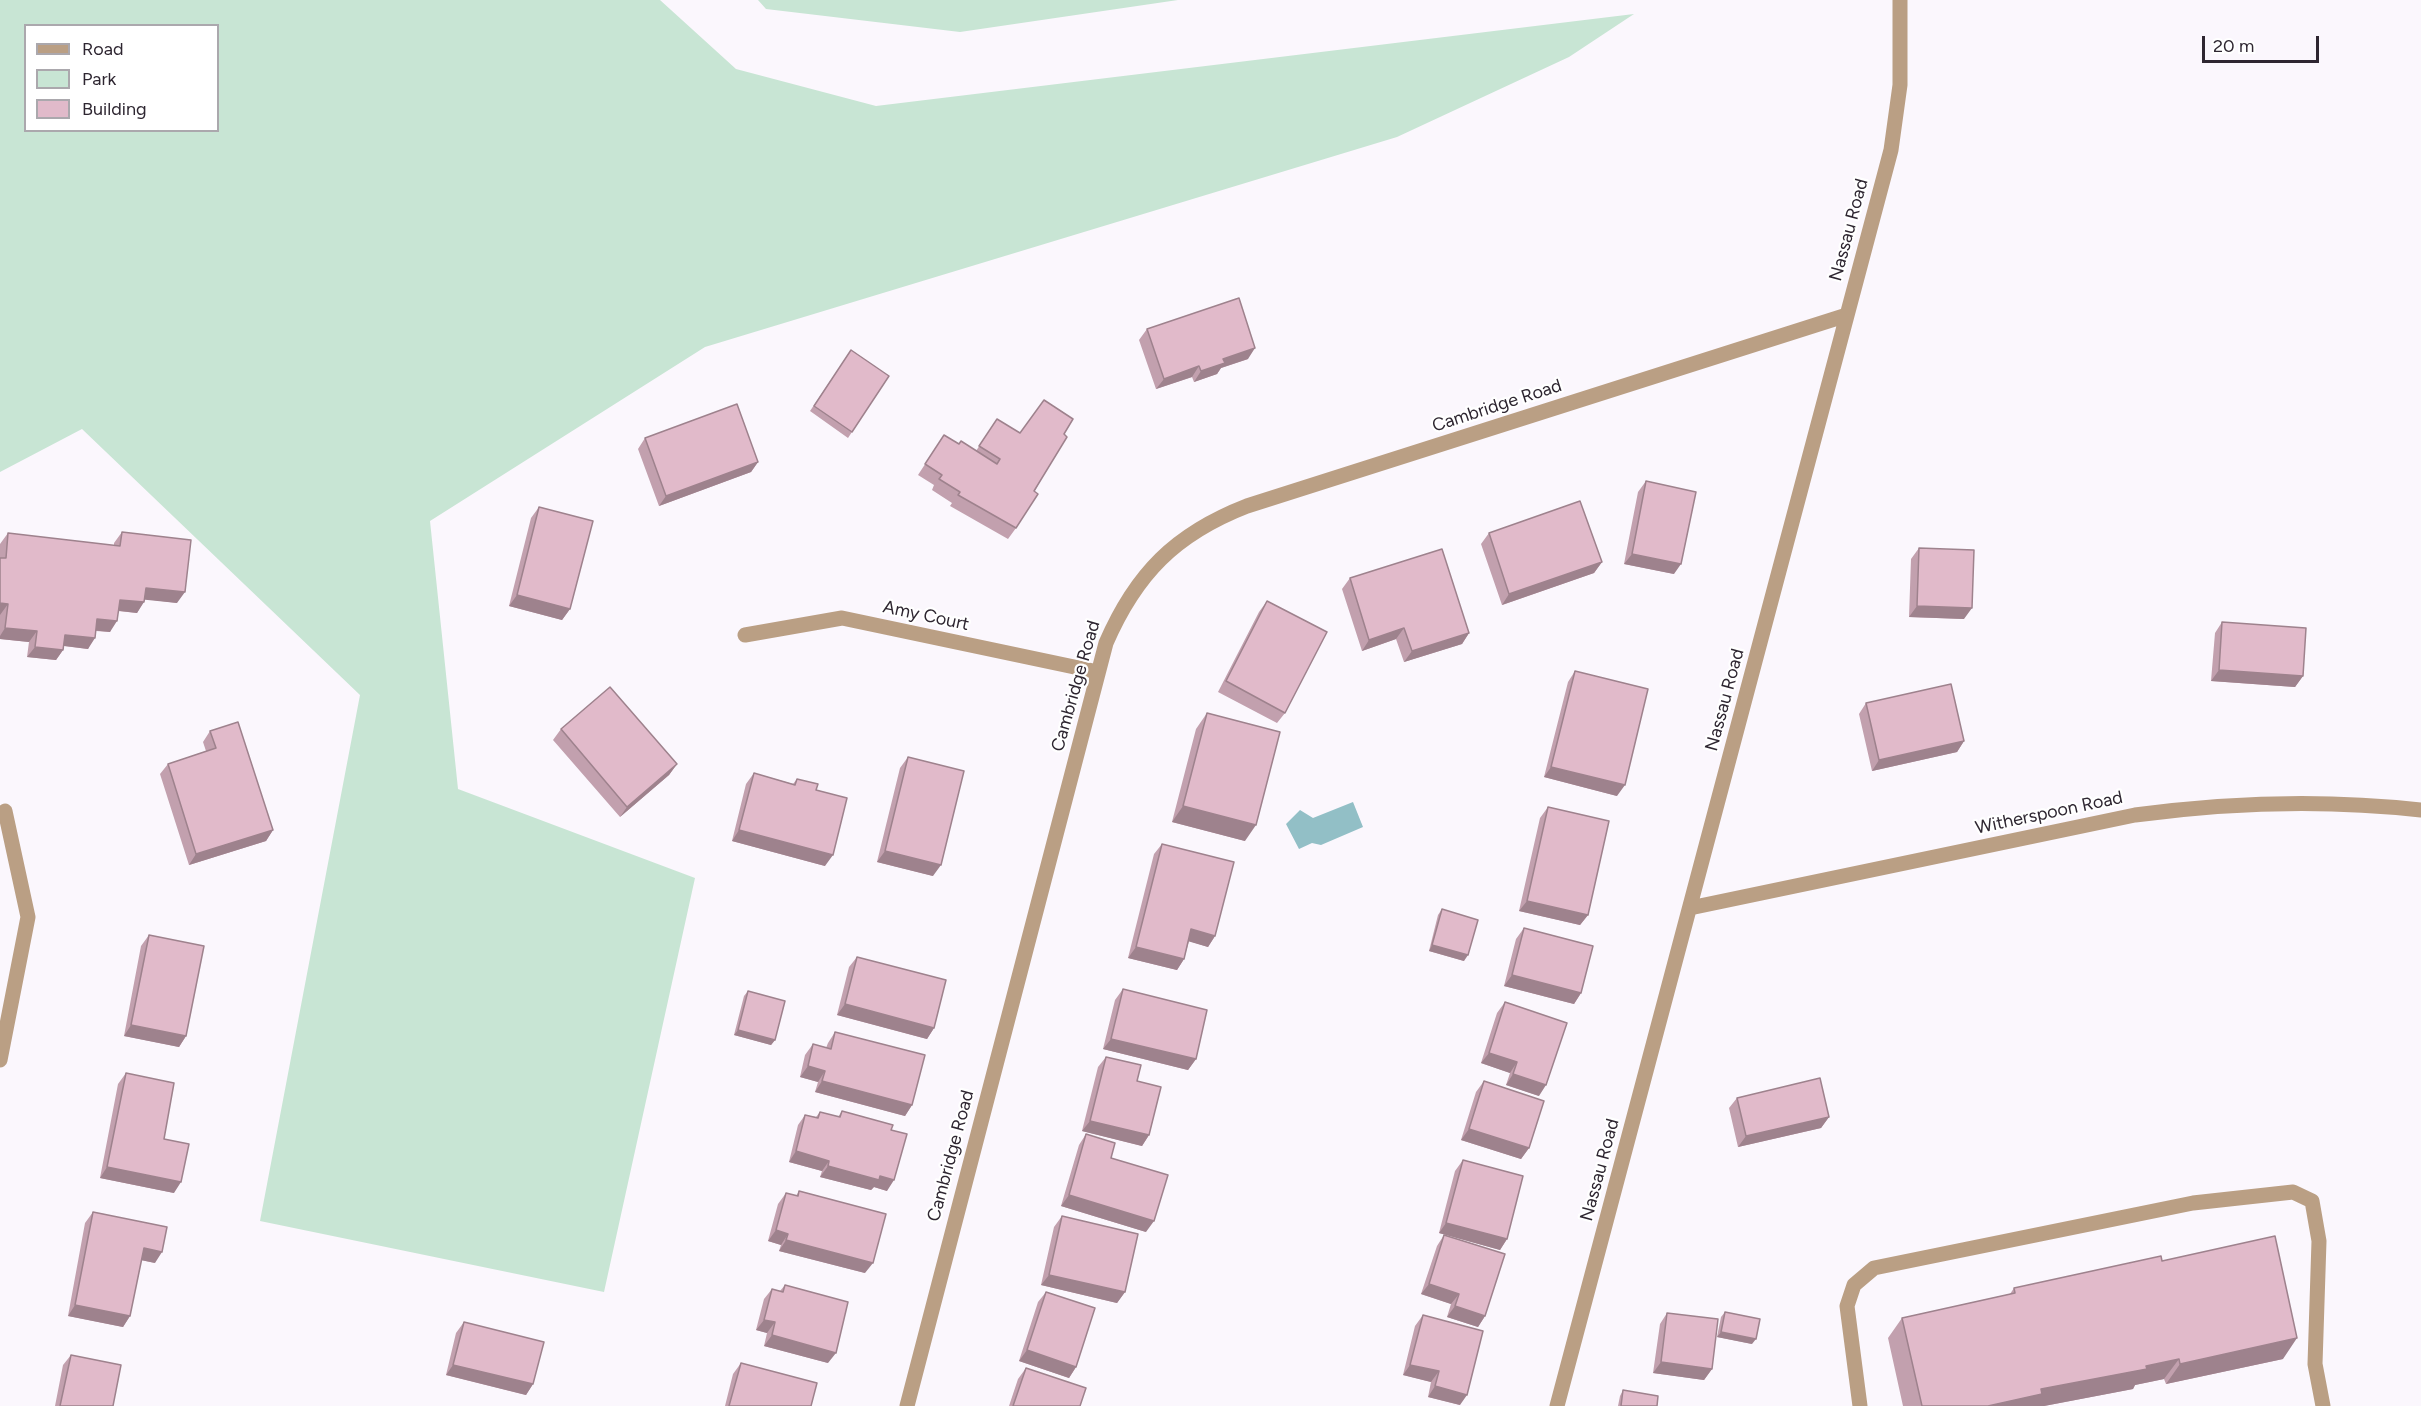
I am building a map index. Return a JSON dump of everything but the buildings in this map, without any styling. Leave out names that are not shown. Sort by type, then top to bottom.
[{"type":"street","name":"Nassau Road","points":[[1557,1406],[1846,315],[1892,150],[1900,85],[1900,0]]},
{"type":"street","name":"Cambridge Road","points":[[907,1406],[1106,643],[1132,591],[1172,547],[1220,517],[1846,315]]},
{"type":"street","name":"Amy Court","points":[[745,635],[842,618],[1098,672]]},
{"type":"street","name":"Witherspoon Road","points":[[1690,908],[2135,815],[2188,808],[2296,801],[2369,804],[2421,810]]},
{"type":"street","points":[[0,1060],[28,917],[5,811]]},
{"type":"street","points":[[1860,1406],[1847,1306],[1854,1285],[1874,1268],[2193,1203],[2293,1192],[2312,1201],[2319,1241],[2315,1364],[2323,1406]]},
{"type":"green space","points":[[0,0],[660,0],[736,69],[876,106],[1634,14],[1569,57],[1397,137],[705,347],[430,521],[458,789],[695,878],[604,1292],[260,1221],[360,695],[82,429],[0,472]]},
{"type":"green space","points":[[758,0],[1178,0],[960,32],[766,9]]},
{"type":"water","points":[[1353,802],[1363,827],[1321,845],[1312,843],[1299,849],[1286,824],[1300,810],[1313,818]]}]
